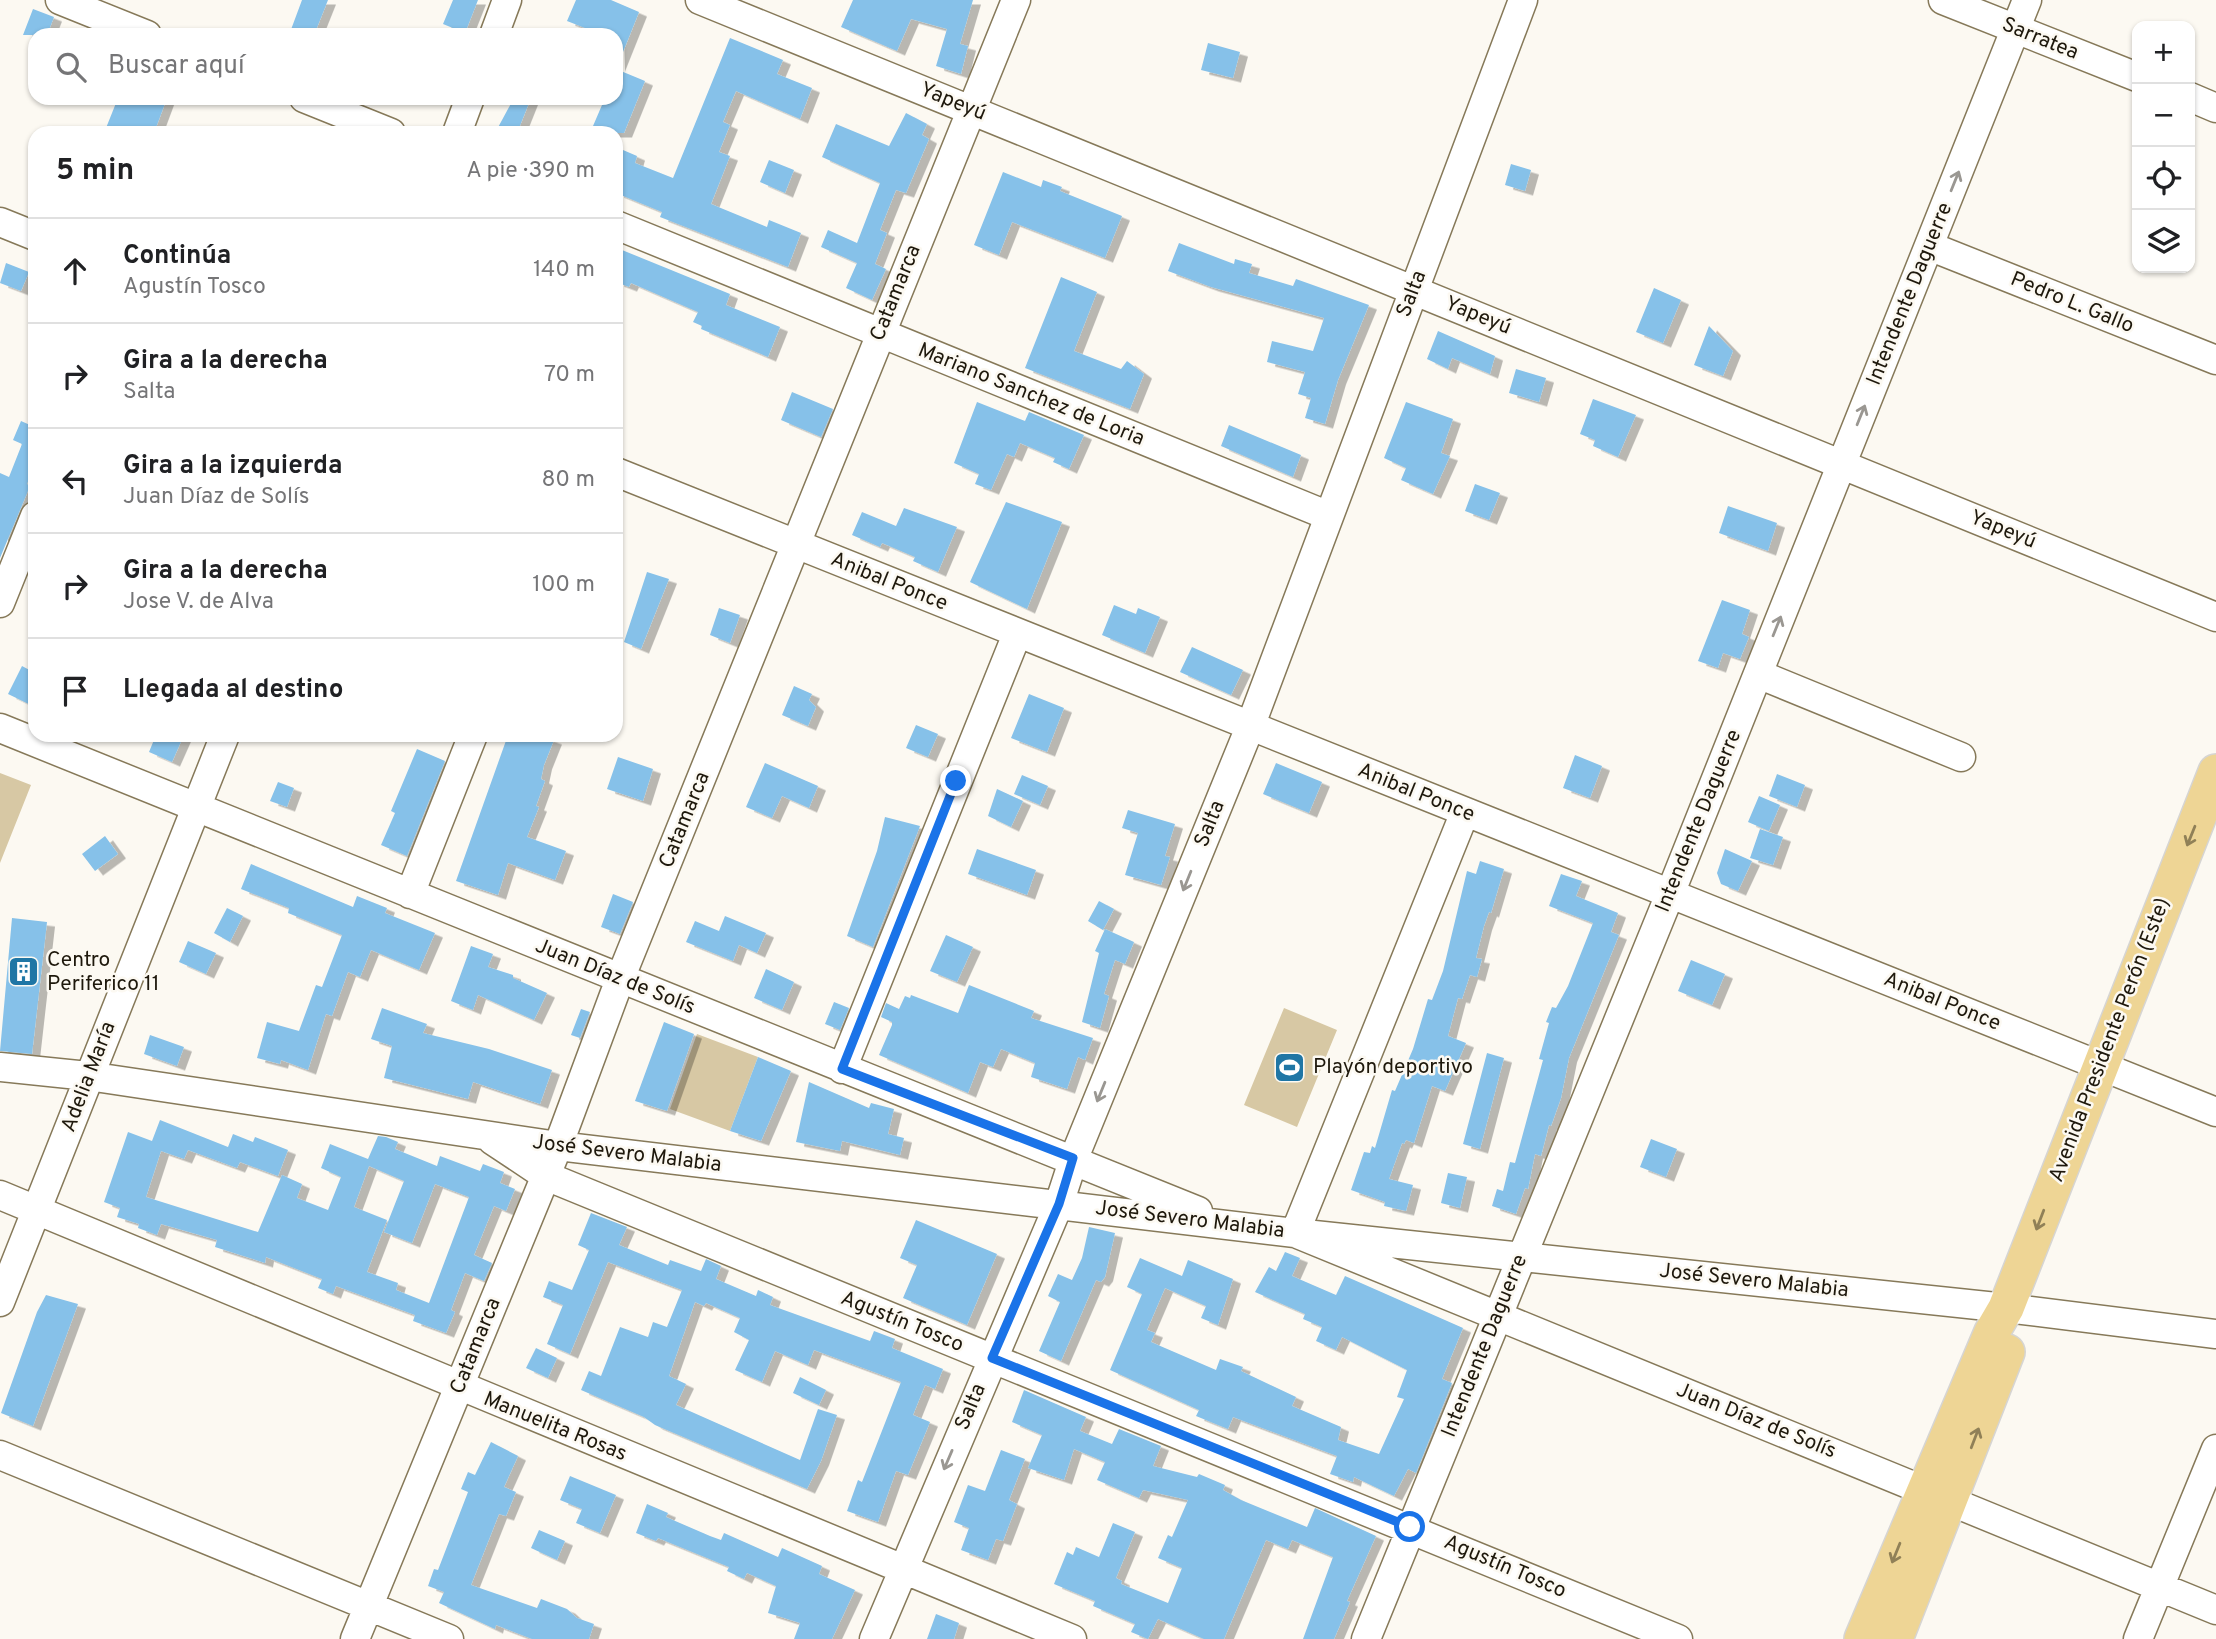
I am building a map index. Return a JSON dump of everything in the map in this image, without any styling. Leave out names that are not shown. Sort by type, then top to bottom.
[{"type":"main road","name":"Avenida Presidente Perón (Este)","points":[[1862,1639],[1936,1496],[2012,1339],[2006,1308],[2216,772]]},
{"type":"main road","name":"Avenida Presidente Perón (Este)","points":[[1895,1639],[1936,1496]]},
{"type":"street","points":[[60,0],[130,28]]},
{"type":"street","points":[[497,28],[507,0]]},
{"type":"street","name":"Yapeyú","points":[[701,0],[2216,617]]},
{"type":"street","name":"Catamarca","points":[[355,1639],[558,1146],[621,979],[1016,0]]},
{"type":"street","name":"Salta","points":[[874,1639],[1059,1204],[1073,1158],[1250,727],[1523,0]]},
{"type":"street","name":"Sarratea","points":[[1943,0],[2132,75]]},
{"type":"street","name":"Intendente Daguerre","points":[[1366,1639],[1670,894],[2027,0]]},
{"type":"street","points":[[2195,99],[2216,107]]},
{"type":"street","points":[[321,105],[374,126]]},
{"type":"street","points":[[460,126],[467,105]]},
{"type":"street","points":[[0,222],[28,233]]},
{"type":"street","name":"Mariano Sanchez de Loria","points":[[623,228],[1329,516]]},
{"type":"street","name":"Pedro L. Gallo","points":[[1929,246],[2216,360]]},
{"type":"street","name":"Anibal Ponce","points":[[623,474],[1017,634],[2216,1112]]},
{"type":"street","points":[[0,603],[28,533]]},
{"type":"street","points":[[842,1069],[1017,634]]},
{"type":"street","points":[[1758,674],[1961,757]]},
{"type":"street","name":"Juan Díaz de Solís","points":[[0,728],[28,739]]},
{"type":"street","name":"Juan Díaz de Solís","points":[[34,742],[842,1069],[1073,1158],[1231,1225]]},
{"type":"street","name":"Adelia María","points":[[0,1302],[222,742]]},
{"type":"street","points":[[410,894],[470,742]]},
{"type":"street","points":[[1295,1233],[1465,813]]},
{"type":"street","name":"José Severo Malabia","points":[[0,1067],[88,1076],[558,1146],[1295,1233],[2006,1308],[2216,1334]]},
{"type":"street","name":"Agustín Tosco","points":[[483,1135],[546,1175],[1678,1639]]},
{"type":"street","name":"Manuelita Rosas","points":[[0,1195],[1072,1639]]},
{"type":"street","name":"Juan Díaz de Solís","points":[[1295,1233],[2216,1610]]},
{"type":"street","points":[[2138,1639],[2216,1449]]},
{"type":"street","points":[[0,1455],[449,1639]]},
{"type":"shaded area","points":[[0,773],[31,785],[0,863]]},
{"type":"shaded area","name":"Playón deportivo","points":[[1284,1008],[1337,1030],[1297,1127],[1244,1105]]},
{"type":"shaded area","points":[[697,1034],[758,1057],[730,1131],[670,1109]]},
{"type":"building","points":[[302,0],[328,0],[317,28],[292,28]]},
{"type":"building","points":[[453,0],[478,0],[467,28],[453,28],[443,24]]},
{"type":"building","points":[[576,0],[611,0],[639,12],[623,52],[623,28],[585,28],[567,21]]},
{"type":"building","points":[[853,0],[973,0],[960,44],[968,46],[961,74],[936,66],[947,29],[911,19],[897,51],[841,27]]},
{"type":"building","points":[[33,9],[54,17],[50,28],[28,28],[28,35],[23,35]]},
{"type":"building","points":[[730,38],[783,60],[777,74],[812,88],[800,119],[736,91],[723,122],[730,125],[719,152],[730,156],[711,204],[767,227],[769,220],[801,233],[788,267],[660,217],[662,212],[623,196],[623,150],[637,156],[635,163],[673,178]]},
{"type":"building","points":[[1208,43],[1240,52],[1233,78],[1201,70]]},
{"type":"building","points":[[623,72],[645,81],[624,133],[623,126],[593,126],[602,105],[623,105]]},
{"type":"building","points":[[115,105],[164,105],[157,126],[107,126]]},
{"type":"building","points":[[510,105],[528,105],[520,126],[499,126]]},
{"type":"building","points":[[906,113],[927,124],[922,135],[929,139],[906,193],[896,190],[880,230],[887,233],[875,264],[886,269],[872,300],[846,288],[857,263],[821,247],[828,230],[857,243],[880,183],[822,157],[836,124],[889,146]]},
{"type":"building","points":[[769,160],[794,170],[785,193],[760,182]]},
{"type":"building","points":[[1511,164],[1531,170],[1525,191],[1505,185]]},
{"type":"building","points":[[1003,172],[1041,187],[1043,180],[1062,187],[1060,191],[1122,216],[1105,258],[1012,222],[999,255],[974,245]]},
{"type":"building","points":[[1179,243],[1234,264],[1235,259],[1252,264],[1249,273],[1293,286],[1296,279],[1369,305],[1338,380],[1325,424],[1305,418],[1311,398],[1298,394],[1305,372],[1267,362],[1272,341],[1313,351],[1324,318],[1211,287],[1168,271]]},
{"type":"building","points":[[623,250],[730,294],[726,305],[780,327],[768,357],[701,329],[702,326],[693,322],[698,312],[631,283],[629,287],[623,285]]},
{"type":"building","points":[[6,263],[28,272],[21,291],[0,283]]},
{"type":"building","points":[[1061,277],[1097,292],[1074,351],[1121,369],[1127,361],[1144,374],[1130,409],[1025,368]]},
{"type":"building","points":[[1654,288],[1681,300],[1663,343],[1636,332]]},
{"type":"building","points":[[1709,326],[1733,351],[1723,376],[1694,365]]},
{"type":"building","points":[[1438,331],[1495,356],[1490,374],[1452,358],[1448,369],[1427,359]]},
{"type":"building","points":[[1516,369],[1546,378],[1539,402],[1509,393]]},
{"type":"building","points":[[792,392],[833,409],[821,437],[781,420]]},
{"type":"building","points":[[1593,399],[1636,415],[1618,457],[1593,446],[1595,440],[1580,434]]},
{"type":"building","points":[[977,402],[1025,421],[1029,412],[1084,435],[1069,469],[1053,462],[1055,458],[1020,443],[1014,457],[1007,454],[991,490],[975,484],[979,474],[954,463]]},
{"type":"building","points":[[1406,402],[1453,419],[1441,453],[1450,456],[1433,494],[1401,480],[1406,468],[1384,458]]},
{"type":"building","points":[[21,421],[28,424],[28,491],[0,558],[0,473],[9,477],[22,444],[13,440]]},
{"type":"building","points":[[1229,425],[1301,455],[1293,477],[1221,446]]},
{"type":"building","points":[[1475,484],[1500,493],[1489,520],[1465,511]]},
{"type":"building","points":[[1006,502],[1062,522],[1027,609],[970,582]]},
{"type":"building","points":[[1728,506],[1777,523],[1768,551],[1719,533]]},
{"type":"building","points":[[904,508],[957,527],[938,572],[913,561],[915,557],[882,543],[880,547],[852,535],[862,512],[896,526]]},
{"type":"building","points":[[647,572],[669,579],[641,649],[624,642]]},
{"type":"building","points":[[1722,600],[1750,610],[1742,634],[1749,637],[1740,659],[1723,653],[1718,668],[1698,661]]},
{"type":"building","points":[[1114,605],[1136,614],[1138,608],[1160,617],[1145,653],[1102,635]]},
{"type":"building","points":[[719,608],[740,615],[730,643],[710,635]]},
{"type":"building","points":[[1192,647],[1243,670],[1231,695],[1180,672]]},
{"type":"building","points":[[22,666],[28,669],[28,704],[8,694]]},
{"type":"building","points":[[794,686],[812,694],[809,700],[816,707],[808,726],[782,715]]},
{"type":"building","points":[[1029,694],[1064,708],[1047,752],[1011,738]]},
{"type":"building","points":[[916,725],[938,734],[928,757],[906,748]]},
{"type":"building","points":[[153,742],[181,742],[172,762],[149,752]]},
{"type":"building","points":[[506,742],[553,742],[544,765],[541,779],[545,781],[536,806],[539,807],[527,837],[566,851],[555,880],[508,863],[498,895],[456,881]]},
{"type":"building","points":[[417,749],[445,761],[407,856],[381,845],[395,813],[391,811]]},
{"type":"building","points":[[1575,755],[1602,766],[1590,798],[1563,788]]},
{"type":"building","points":[[618,757],[653,769],[643,801],[607,789]]},
{"type":"building","points":[[765,763],[818,786],[809,808],[782,796],[772,818],[746,807]]},
{"type":"building","points":[[1276,763],[1322,782],[1309,813],[1263,794]]},
{"type":"building","points":[[1777,774],[1805,785],[1797,807],[1769,796]]},
{"type":"building","points":[[1022,775],[1048,786],[1040,805],[1014,794]]},
{"type":"building","points":[[278,782],[294,788],[287,807],[270,801]]},
{"type":"building","points":[[997,789],[1023,801],[1011,827],[988,816]]},
{"type":"building","points":[[1759,796],[1780,805],[1769,831],[1748,822]]},
{"type":"building","points":[[1128,810],[1175,824],[1165,856],[1170,857],[1161,885],[1125,875],[1138,833],[1122,828]]},
{"type":"building","points":[[885,817],[920,826],[873,947],[847,936],[877,851]]},
{"type":"building","points":[[1760,829],[1783,837],[1773,865],[1750,858]]},
{"type":"building","points":[[105,836],[118,854],[95,871],[82,854]]},
{"type":"building","points":[[977,849],[1036,870],[1027,895],[968,874]]},
{"type":"building","points":[[1725,849],[1752,861],[1738,891],[1721,884],[1717,873]]},
{"type":"building","points":[[1480,861],[1504,869],[1476,958],[1482,959],[1477,977],[1470,975],[1462,999],[1458,998],[1448,1036],[1466,1043],[1445,1091],[1432,1086],[1414,1143],[1406,1140],[1402,1143],[1389,1179],[1413,1185],[1406,1211],[1384,1206],[1385,1202],[1351,1190],[1364,1152],[1370,1153],[1372,1146],[1375,1148],[1392,1090],[1395,1091],[1413,1049],[1428,999],[1432,1000],[1443,971],[1467,871],[1476,874]]},
{"type":"building","points":[[251,864],[353,907],[357,896],[387,908],[385,913],[435,933],[419,970],[371,950],[360,977],[348,972],[332,1016],[326,1014],[308,1070],[281,1060],[280,1064],[257,1058],[267,1022],[299,1031],[316,985],[322,987],[342,935],[288,913],[289,908],[241,889]]},
{"type":"building","points":[[1561,874],[1582,881],[1576,896],[1618,913],[1611,932],[1619,935],[1569,1058],[1561,1098],[1551,1126],[1549,1125],[1541,1156],[1535,1154],[1528,1189],[1525,1188],[1516,1214],[1492,1206],[1497,1189],[1503,1191],[1510,1162],[1515,1163],[1543,1060],[1539,1059],[1549,1023],[1546,1022],[1552,1007],[1556,1008],[1568,986],[1593,923],[1549,906]]},
{"type":"building","points":[[613,894],[633,902],[620,934],[601,927]]},
{"type":"building","points":[[1099,901],[1114,909],[1103,930],[1088,921]]},
{"type":"building","points":[[227,908],[243,916],[230,942],[214,933]]},
{"type":"building","points":[[725,916],[766,933],[757,953],[739,945],[733,961],[686,942],[695,921],[719,931]]},
{"type":"building","name":"Centro Periferico 11","points":[[12,918],[47,922],[32,1054],[0,1051]]},
{"type":"building","points":[[1105,929],[1134,942],[1125,964],[1115,960],[1104,994],[1109,996],[1100,1028],[1082,1022],[1099,953],[1095,951]]},
{"type":"building","points":[[946,935],[973,947],[957,982],[930,971]]},
{"type":"building","points":[[188,941],[216,953],[206,974],[179,962]]},
{"type":"building","points":[[471,946],[493,954],[488,967],[513,975],[513,978],[547,993],[534,1020],[478,995],[473,1010],[451,1001]]},
{"type":"building","points":[[1691,960],[1725,974],[1712,1005],[1678,991]]},
{"type":"building","points":[[766,969],[794,982],[782,1010],[754,998]]},
{"type":"building","points":[[969,985],[1034,1011],[1031,1018],[1093,1038],[1085,1060],[1078,1057],[1067,1089],[1031,1077],[1035,1063],[1001,1049],[993,1067],[980,1062],[968,1093],[879,1055],[892,1025],[892,1022],[881,1017],[886,1003],[899,1009],[905,996],[910,998],[911,995],[958,1013]]},
{"type":"building","points":[[834,1002],[849,1008],[840,1030],[825,1024]]},
{"type":"building","points":[[382,1008],[427,1024],[423,1033],[489,1049],[552,1070],[540,1104],[473,1082],[468,1099],[384,1078],[392,1046],[371,1039]]},
{"type":"building","points":[[581,1009],[590,1012],[580,1038],[571,1035]]},
{"type":"building","points":[[664,1022],[694,1034],[667,1111],[635,1101]]},
{"type":"building","points":[[150,1035],[184,1047],[177,1066],[144,1054]]},
{"type":"building","points":[[1487,1053],[1504,1058],[1480,1149],[1463,1144]]},
{"type":"building","points":[[758,1057],[791,1071],[761,1141],[730,1131]]},
{"type":"building","points":[[809,1082],[869,1108],[871,1103],[894,1109],[888,1134],[904,1138],[900,1155],[842,1141],[840,1151],[796,1142]]},
{"type":"building","points":[[160,1120],[228,1147],[233,1134],[253,1142],[255,1137],[288,1150],[278,1176],[240,1162],[237,1168],[188,1150],[184,1159],[161,1151],[146,1197],[258,1232],[282,1175],[302,1184],[297,1198],[328,1210],[341,1177],[321,1168],[330,1144],[368,1159],[378,1136],[386,1137],[398,1142],[395,1149],[437,1166],[440,1156],[480,1171],[483,1164],[504,1172],[500,1183],[515,1189],[506,1211],[494,1206],[474,1255],[492,1263],[484,1281],[465,1273],[451,1310],[455,1312],[446,1333],[413,1321],[415,1315],[336,1286],[333,1294],[318,1288],[322,1279],[266,1257],[265,1263],[215,1247],[217,1240],[161,1224],[157,1235],[138,1228],[139,1224],[117,1217],[120,1208],[104,1202],[128,1132],[152,1141]],"holes":[[[369,1166],[404,1181],[384,1232],[412,1243],[435,1184],[469,1197],[429,1303],[396,1290],[398,1283],[367,1272],[387,1220],[354,1207]]]},
{"type":"building","points":[[1651,1139],[1677,1149],[1666,1177],[1640,1167]]},
{"type":"building","points":[[1448,1173],[1467,1177],[1460,1208],[1441,1203]]},
{"type":"building","points":[[591,1213],[627,1227],[619,1245],[668,1265],[670,1260],[701,1271],[706,1259],[721,1266],[716,1279],[756,1296],[758,1290],[773,1297],[770,1305],[870,1341],[874,1331],[895,1339],[892,1348],[943,1369],[935,1389],[925,1385],[913,1415],[930,1422],[908,1475],[896,1471],[878,1522],[847,1511],[858,1480],[862,1482],[901,1382],[814,1350],[808,1365],[775,1351],[762,1382],[735,1370],[749,1340],[734,1332],[740,1318],[706,1303],[704,1306],[695,1302],[669,1376],[686,1384],[676,1405],[800,1460],[818,1409],[837,1415],[821,1461],[807,1489],[655,1425],[644,1417],[581,1390],[589,1371],[601,1376],[620,1327],[648,1337],[653,1322],[667,1327],[682,1290],[608,1262],[570,1354],[547,1344],[563,1305],[543,1297],[549,1281],[572,1290],[589,1250],[578,1245]]},
{"type":"building","points":[[916,1220],[997,1254],[967,1325],[903,1298],[917,1265],[900,1258]]},
{"type":"building","points":[[1089,1227],[1115,1233],[1105,1277],[1101,1282],[1096,1280],[1061,1361],[1039,1351],[1060,1302],[1048,1296],[1058,1274],[1072,1280],[1082,1258]]},
{"type":"building","points":[[1285,1252],[1300,1258],[1292,1276],[1336,1295],[1345,1276],[1463,1328],[1442,1379],[1452,1383],[1416,1473],[1408,1469],[1394,1496],[1354,1477],[1353,1482],[1330,1474],[1337,1456],[1233,1417],[1228,1429],[1196,1416],[1199,1410],[1110,1370],[1142,1294],[1127,1287],[1140,1258],[1182,1276],[1188,1260],[1233,1279],[1218,1325],[1201,1318],[1206,1306],[1165,1288],[1147,1330],[1155,1333],[1151,1342],[1216,1370],[1220,1359],[1243,1367],[1241,1371],[1296,1397],[1292,1406],[1341,1427],[1338,1440],[1379,1454],[1404,1399],[1397,1397],[1407,1370],[1342,1337],[1336,1350],[1316,1341],[1322,1327],[1303,1319],[1305,1314],[1255,1292],[1269,1267],[1276,1271]]},
{"type":"building","points":[[46,1295],[78,1304],[33,1426],[1,1413],[37,1312]]},
{"type":"building","points":[[536,1348],[557,1358],[548,1378],[526,1368]]},
{"type":"building","points":[[800,1377],[826,1390],[819,1405],[793,1393]]},
{"type":"building","points":[[1024,1390],[1086,1417],[1080,1431],[1112,1444],[1119,1429],[1161,1446],[1153,1466],[1197,1477],[1199,1474],[1225,1485],[1223,1490],[1241,1500],[1307,1527],[1315,1508],[1376,1536],[1347,1601],[1350,1602],[1334,1639],[1303,1639],[1333,1557],[1292,1540],[1288,1549],[1266,1540],[1224,1639],[1204,1639],[1158,1619],[1148,1639],[1131,1632],[1135,1624],[1093,1606],[1095,1601],[1054,1584],[1067,1552],[1073,1555],[1076,1547],[1099,1557],[1113,1523],[1135,1532],[1116,1578],[1122,1581],[1121,1584],[1168,1603],[1182,1568],[1158,1558],[1168,1535],[1172,1537],[1188,1500],[1143,1490],[1139,1498],[1097,1480],[1105,1462],[1074,1449],[1064,1480],[1028,1468],[1042,1435],[1012,1422]]},
{"type":"building","points":[[491,1442],[518,1456],[504,1487],[516,1492],[506,1516],[499,1514],[471,1585],[537,1608],[541,1599],[567,1609],[577,1618],[594,1624],[589,1639],[532,1639],[496,1625],[495,1629],[439,1603],[444,1592],[428,1586],[434,1569],[438,1570],[468,1492],[461,1489],[468,1472],[475,1475]]},
{"type":"building","points":[[1001,1450],[1025,1459],[1009,1500],[1017,1504],[1003,1541],[996,1539],[988,1560],[961,1550],[969,1528],[954,1522],[968,1485],[985,1491]]},
{"type":"building","points":[[570,1476],[616,1495],[600,1533],[576,1523],[582,1509],[560,1500]]},
{"type":"building","points":[[647,1504],[668,1513],[666,1517],[721,1540],[724,1533],[778,1557],[782,1548],[822,1566],[819,1574],[855,1590],[832,1639],[794,1639],[800,1623],[768,1613],[776,1586],[747,1573],[744,1579],[727,1571],[729,1567],[658,1538],[656,1541],[636,1533]]},
{"type":"building","points":[[539,1530],[565,1541],[557,1560],[531,1548]]},
{"type":"building","points":[[936,1614],[959,1623],[954,1639],[927,1639]]},
{"type":"place","name":"Centro Periferico 11","points":[[24,972]]},
{"type":"place","name":"Playón deportivo","points":[[1290,1067]]},
{"type":"route","points":[[956,781],[842,1069],[1073,1158],[1059,1204],[992,1358],[1410,1527]]}]
